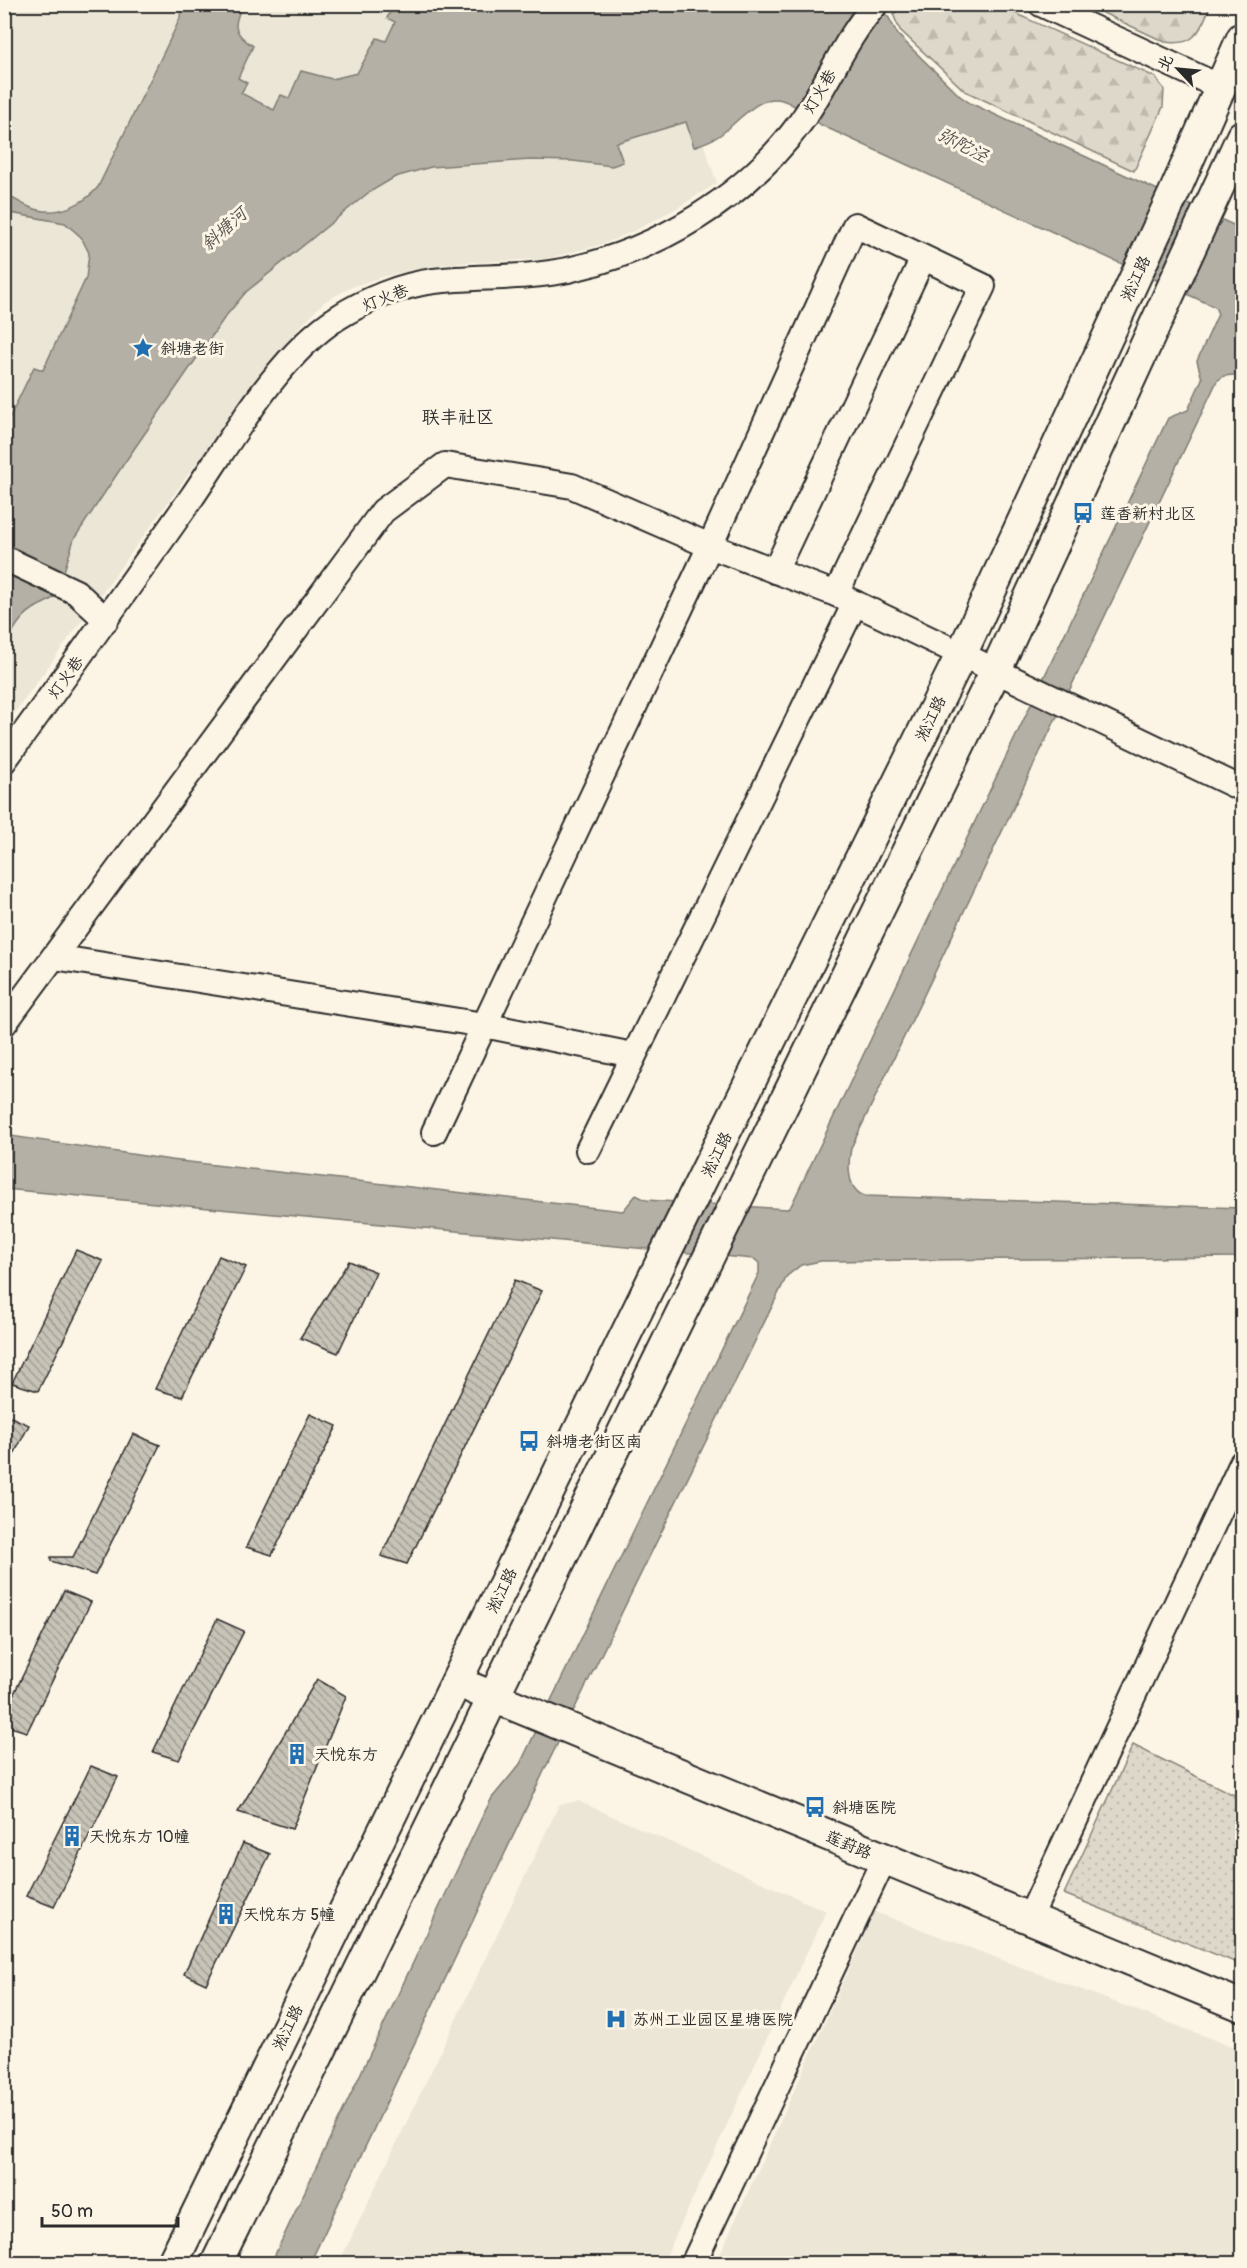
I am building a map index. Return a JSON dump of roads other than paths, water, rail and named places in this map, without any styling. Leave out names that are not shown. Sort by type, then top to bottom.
[{"type":"main road","name":"淞江路","points":[[172,2264],[456,1680],[962,653],[1137,275],[1242,38]]},
{"type":"main road","points":[[216,2264],[996,670],[1242,136]]},
{"type":"main road","name":"莲葑路","points":[[456,1680],[492,1697],[1242,2006]]},
{"type":"street","name":"灯火巷","points":[[4,760],[106,620],[272,381],[307,342],[337,318],[365,303],[400,289],[431,281],[515,276],[566,270],[648,243],[702,214],[740,186],[770,157],[800,122],[855,30],[876,4]]},
{"type":"street","points":[[1041,4],[1220,87]]},
{"type":"street","points":[[434,1132],[710,546],[855,225],[983,286],[845,598],[588,1150]]},
{"type":"street","points":[[776,571],[923,258]]},
{"type":"street","points":[[4,1024],[383,511],[445,465],[572,486],[710,546],[845,598],[1242,789]]},
{"type":"street","points":[[4,558],[75,592],[106,620]]},
{"type":"street","points":[[54,957],[484,1025],[633,1055]]},
{"type":"street","points":[[1029,1919],[1242,1463]]},
{"type":"street","points":[[693,2264],[884,1859]]},
{"type":"water","points":[[181,5],[243,5],[237,18],[236,28],[241,37],[253,46],[238,78],[247,83],[241,93],[274,110],[281,95],[289,98],[301,71],[332,79],[357,73],[377,38],[386,41],[395,22],[387,18],[394,5],[876,5],[889,18],[898,35],[970,103],[1242,229],[1242,374],[1224,376],[1217,381],[851,1148],[849,1168],[854,1188],[865,1196],[1242,1208],[1242,1257],[821,1261],[801,1265],[787,1276],[545,1769],[310,2263],[271,2263],[482,1817],[492,1798],[520,1764],[759,1273],[759,1263],[754,1259],[5,1189],[5,1135],[171,1160],[623,1211],[636,1195],[646,1200],[787,1209],[791,1206],[1168,418],[1188,410],[1202,379],[1197,361],[1218,314],[1215,307],[821,125],[782,100],[773,99],[756,105],[717,137],[694,147],[686,122],[616,143],[623,162],[612,166],[573,161],[530,160],[431,167],[395,177],[368,193],[246,292],[225,317],[74,539],[57,594],[23,617],[5,646],[5,427],[34,367],[43,370],[86,278],[89,253],[81,237],[65,223],[5,212],[5,194],[39,210],[56,211],[79,203],[93,193],[176,27],[180,18]]},
{"type":"place","name":"斜塘老街","points":[[143,348]]},
{"type":"place","name":"莲香新村北区","points":[[1083,513]]},
{"type":"place","name":"斜塘老街区南","points":[[529,1441]]},
{"type":"place","name":"天悦东方","points":[[297,1754]]},
{"type":"place","name":"斜塘医院","points":[[815,1807]]},
{"type":"place","name":"天悦东方 10幢","points":[[72,1836]]},
{"type":"place","name":"天悦东方 5幢","points":[[226,1914]]},
{"type":"place","name":"苏州工业园区星塘医院","points":[[616,2019]]},
{"type":"district","name":"联丰社区","points":[[458,417]]},
{"type":"water label","name":"弥陀泾","points":[[963,145]]},
{"type":"water label","name":"斜塘河","points":[[224,229]]}]
